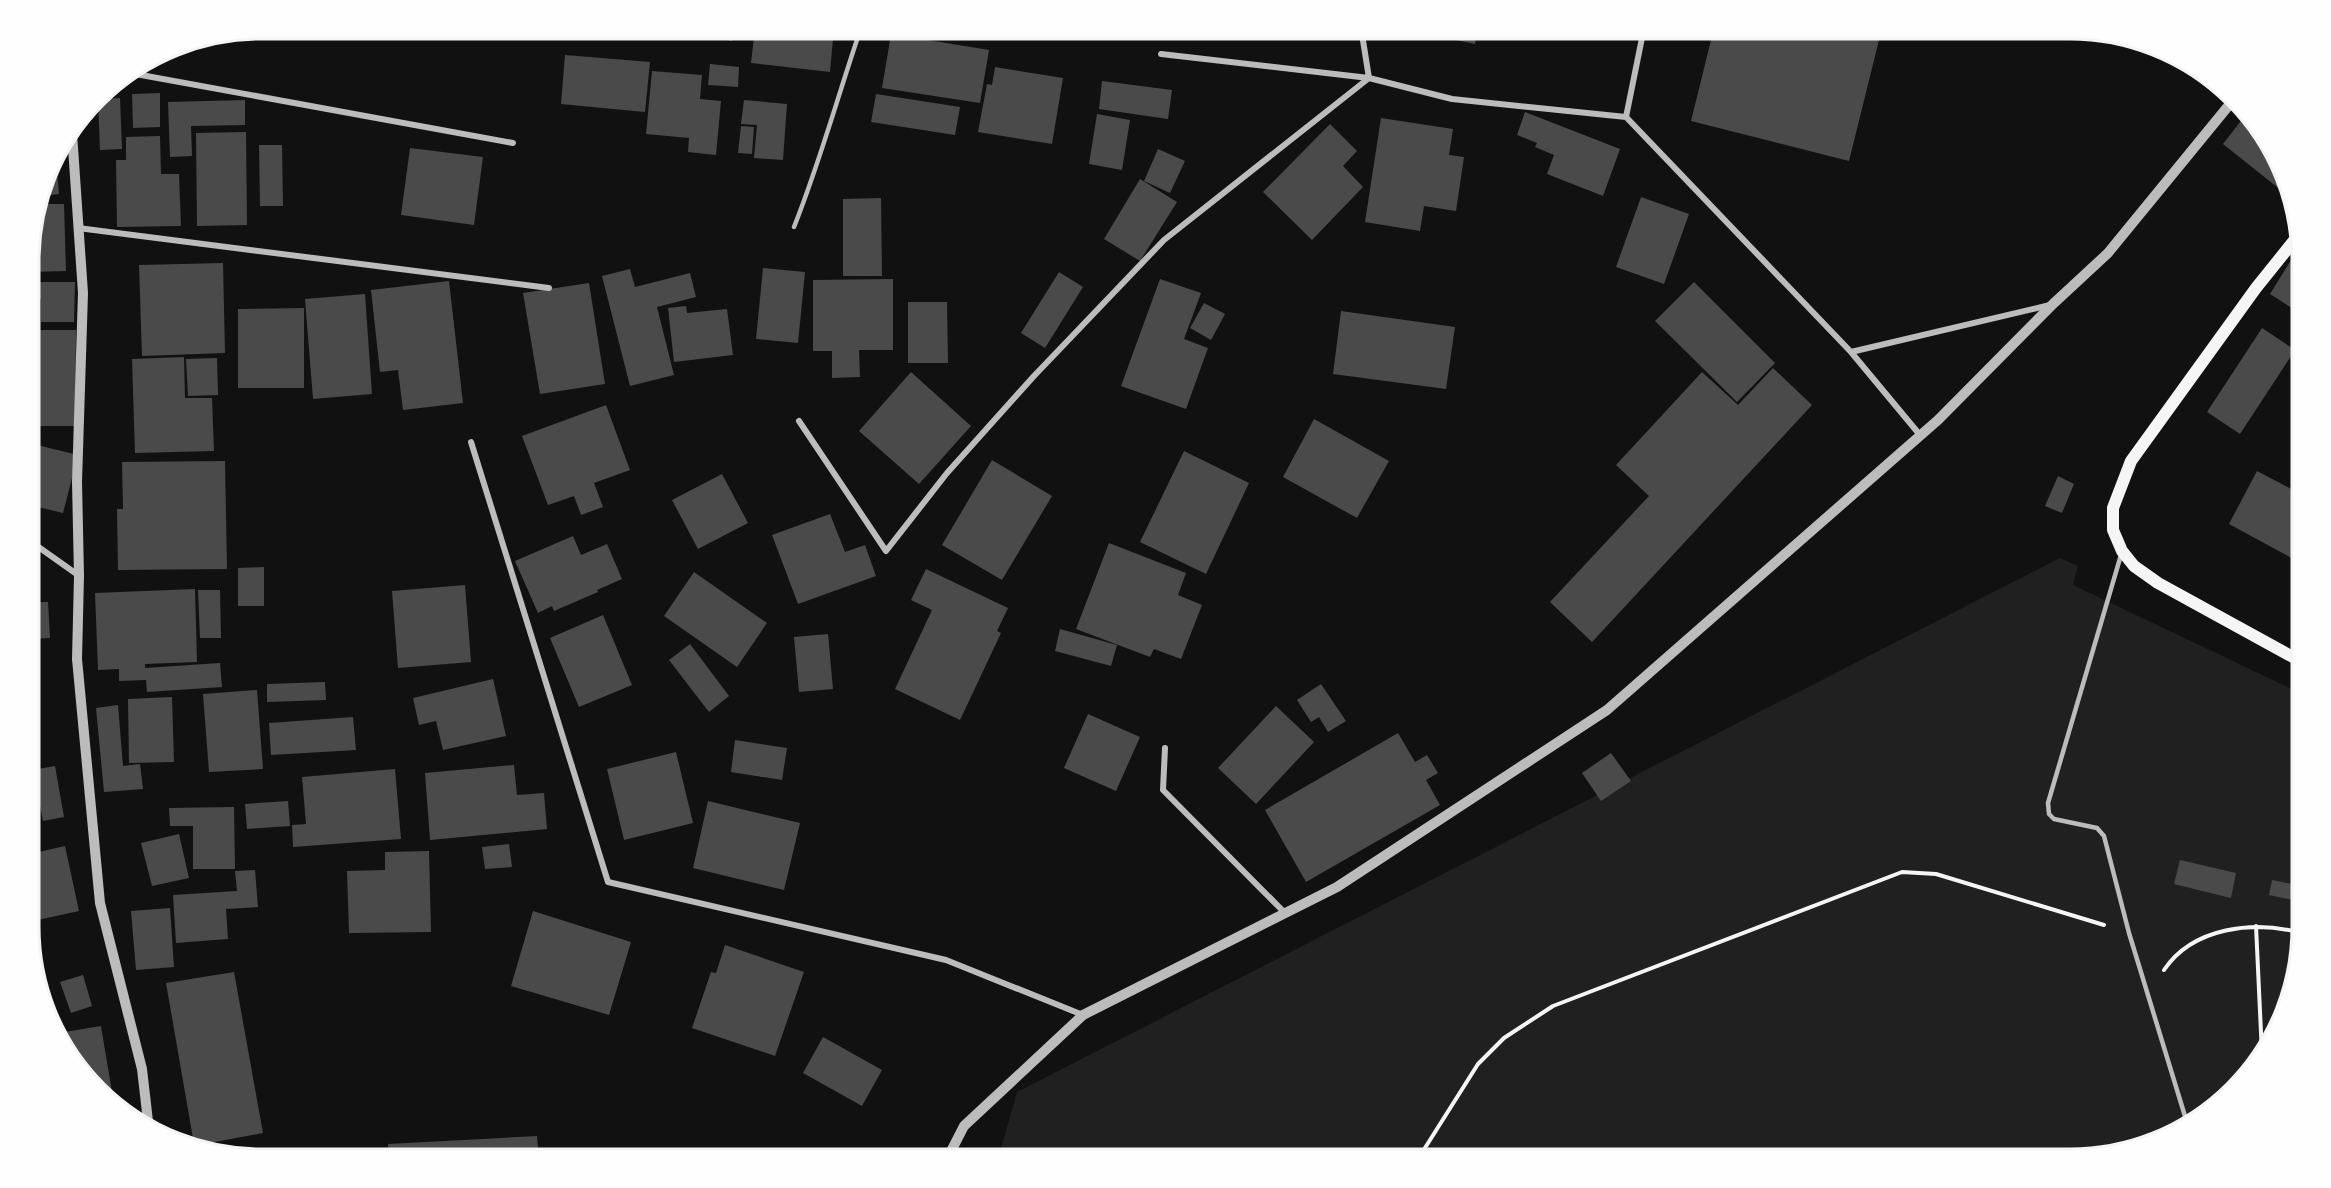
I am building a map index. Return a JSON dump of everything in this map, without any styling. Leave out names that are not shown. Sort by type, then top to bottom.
[{"type":"main road","points":[[2292,244],[2256,288],[2131,461],[2113,508],[2114,530],[2122,551],[2134,566],[2158,583],[2292,657]]},
{"type":"street","points":[[1363,39],[1369,78]]},
{"type":"street","points":[[1626,117],[1642,39]]},
{"type":"street","points":[[1161,54],[1369,78],[1452,99],[1626,117],[1851,352],[1920,435]]},
{"type":"street","points":[[140,75],[513,143]]},
{"type":"street","points":[[799,420],[886,550],[947,473],[994,420],[1164,240],[1369,78]]},
{"type":"street","points":[[952,1149],[964,1126],[1083,1015],[1336,887],[1607,710],[1920,435],[2108,253],[2229,106]]},
{"type":"street","points":[[73,144],[83,293],[77,482],[80,576],[77,659],[100,903],[142,1069],[148,1118]]},
{"type":"street","points":[[78,228],[549,288]]},
{"type":"street","points":[[1851,352],[2053,304]]},
{"type":"street","points":[[471,442],[608,882],[946,960],[1083,1015]]},
{"type":"street","points":[[39,547],[80,576]]},
{"type":"street","points":[[1165,748],[1163,790],[1285,913]]},
{"type":"lane","points":[[794,227],[813,180],[839,90],[857,39]]},
{"type":"lane","points":[[2122,551],[2048,803],[2049,814],[2054,819],[2097,828],[2104,836],[2129,933],[2185,1117]]},
{"type":"path","points":[[1424,1149],[1478,1064],[1504,1038],[1553,1006],[1902,872],[1936,874],[2129,933]]},
{"type":"path","points":[[2147,995],[2173,958],[2197,940],[2226,930],[2256,926],[2292,931]]},
{"type":"path","points":[[2256,926],[2261,1039]]},
{"type":"shaded area","points":[[2060,558],[2078,566],[2073,585],[2292,689],[2292,942],[2288,970],[2280,998],[2255,1050],[2227,1084],[2193,1112],[2141,1137],[2113,1145],[2085,1149],[1001,1149],[1017,1092]]},
{"type":"building","points":[[754,39],[833,39],[830,72],[751,63]]},
{"type":"building","points":[[890,39],[922,39],[989,50],[980,103],[882,88]]},
{"type":"building","points":[[1451,39],[1476,39],[1475,44]]},
{"type":"building","points":[[1711,39],[1879,39],[1849,161],[1691,121]]},
{"type":"building","points":[[565,55],[650,62],[645,112],[561,104]]},
{"type":"building","points":[[710,64],[739,67],[738,87],[708,85]]},
{"type":"building","points":[[995,67],[1063,78],[1052,144],[978,132],[987,84],[992,85]]},
{"type":"building","points":[[652,71],[702,75],[700,99],[721,101],[716,155],[688,152],[689,138],[646,134]]},
{"type":"building","points":[[1102,81],[1172,90],[1168,119],[1099,109]]},
{"type":"building","points":[[160,93],[160,127],[133,128],[132,94]]},
{"type":"building","points":[[876,94],[960,107],[955,135],[871,122]]},
{"type":"building","points":[[110,98],[120,98],[122,149],[100,150],[98,110]]},
{"type":"building","points":[[245,100],[245,125],[191,126],[192,156],[170,157],[168,102]]},
{"type":"building","points":[[744,100],[787,104],[783,160],[754,158],[757,125],[741,124]]},
{"type":"building","points":[[1525,112],[1620,149],[1603,196],[1547,174],[1554,155],[1535,147],[1537,143],[1517,135]]},
{"type":"building","points":[[1097,114],[1130,120],[1122,170],[1089,164]]},
{"type":"building","points":[[1381,118],[1453,129],[1449,155],[1464,157],[1456,211],[1424,206],[1420,231],[1365,222]]},
{"type":"building","points":[[2241,120],[2262,150],[2280,189],[2223,144]]},
{"type":"building","points":[[1330,124],[1357,151],[1343,166],[1363,187],[1312,240],[1263,192]]},
{"type":"building","points":[[741,126],[754,127],[752,154],[738,153]]},
{"type":"building","points":[[246,132],[247,225],[197,226],[196,133]]},
{"type":"building","points":[[160,136],[161,174],[179,174],[181,226],[117,227],[116,160],[126,160],[126,137]]},
{"type":"building","points":[[259,145],[282,145],[283,206],[260,206]]},
{"type":"building","points":[[410,148],[483,157],[474,225],[401,215]]},
{"type":"building","points":[[1158,149],[1185,161],[1170,193],[1144,181]]},
{"type":"building","points":[[57,173],[59,194],[50,195]]},
{"type":"building","points":[[1140,179],[1177,202],[1140,261],[1104,239]]},
{"type":"building","points":[[1641,197],[1689,214],[1664,284],[1616,267]]},
{"type":"building","points":[[881,198],[882,276],[843,276],[843,199]]},
{"type":"building","points":[[47,204],[64,204],[66,271],[39,272],[39,246]]},
{"type":"building","points":[[2292,259],[2292,308],[2270,294]]},
{"type":"building","points":[[223,263],[225,353],[142,356],[139,265]]},
{"type":"building","points":[[763,268],[805,272],[798,343],[756,339]]},
{"type":"building","points":[[630,269],[635,287],[690,273],[696,297],[657,307],[674,375],[630,386],[602,276]]},
{"type":"building","points":[[1059,272],[1083,287],[1045,348],[1021,333]]},
{"type":"building","points":[[893,279],[893,350],[859,350],[860,377],[832,378],[832,351],[813,351],[813,280]]},
{"type":"building","points":[[1160,279],[1201,293],[1184,339],[1208,348],[1186,409],[1121,386]]},
{"type":"building","points":[[449,281],[463,403],[403,410],[398,370],[380,372],[371,290]]},
{"type":"building","points":[[39,282],[75,282],[74,322],[41,322],[41,299],[39,299]]},
{"type":"building","points":[[1694,282],[1775,363],[1737,402],[1655,321]]},
{"type":"building","points":[[589,283],[605,384],[540,394],[523,293]]},
{"type":"building","points":[[365,294],[372,394],[313,399],[305,299]]},
{"type":"building","points":[[908,302],[947,302],[948,363],[908,363]]},
{"type":"building","points":[[1204,303],[1225,314],[1211,340],[1190,328]]},
{"type":"building","points":[[686,306],[687,313],[727,309],[733,355],[674,362],[668,308]]},
{"type":"building","points":[[304,308],[304,388],[238,388],[238,309]]},
{"type":"building","points":[[1341,311],[1455,327],[1446,389],[1333,374]]},
{"type":"building","points":[[2262,328],[2292,348],[2292,355],[2240,434],[2207,412]]},
{"type":"building","points":[[39,330],[76,330],[75,426],[39,426]]},
{"type":"building","points":[[184,357],[185,398],[212,398],[214,451],[135,453],[132,359]]},
{"type":"building","points":[[217,358],[218,395],[188,396],[186,359]]},
{"type":"building","points":[[1773,368],[1812,405],[1592,642],[1550,602],[1649,496],[1616,465],[1702,372],[1738,405]]},
{"type":"building","points":[[911,372],[971,426],[919,484],[859,431]]},
{"type":"building","points":[[606,405],[630,470],[594,483],[603,507],[581,515],[574,496],[548,505],[522,436]]},
{"type":"building","points":[[1314,419],[1389,461],[1357,518],[1283,477]]},
{"type":"building","points":[[39,445],[78,455],[63,513],[39,507]]},
{"type":"building","points":[[1184,451],[1249,483],[1206,574],[1140,542]]},
{"type":"building","points":[[992,460],[1052,496],[1002,580],[942,545]]},
{"type":"building","points":[[225,461],[227,569],[118,570],[117,509],[123,509],[122,462]]},
{"type":"building","points":[[2257,471],[2292,489],[2292,558],[2229,524]]},
{"type":"building","points":[[722,474],[748,523],[698,549],[672,500]]},
{"type":"building","points":[[2058,476],[2074,484],[2062,513],[2045,506]]},
{"type":"building","points":[[830,514],[845,552],[865,545],[876,576],[798,604],[772,535]]},
{"type":"building","points":[[573,536],[581,555],[607,544],[622,579],[554,611],[552,606],[538,613],[515,561]]},
{"type":"building","points":[[1109,543],[1186,573],[1178,595],[1202,605],[1181,659],[1154,649],[1150,657],[1076,629]]},
{"type":"building","points":[[264,567],[264,606],[238,606],[238,568]]},
{"type":"building","points":[[926,569],[1008,608],[997,631],[1001,633],[960,720],[895,689],[932,610],[911,600]]},
{"type":"building","points":[[694,572],[767,623],[737,667],[664,616]]},
{"type":"building","points":[[465,585],[471,662],[398,668],[392,591]]},
{"type":"building","points":[[195,589],[197,662],[145,664],[145,668],[220,663],[222,687],[147,692],[146,680],[119,681],[119,669],[98,670],[95,593]]},
{"type":"building","points":[[198,590],[220,590],[221,638],[200,638]]},
{"type":"building","points":[[39,602],[48,602],[50,638],[39,639]]},
{"type":"building","points":[[603,615],[632,685],[579,707],[550,638]]},
{"type":"building","points":[[1060,629],[1117,645],[1111,666],[1055,651]]},
{"type":"building","points":[[828,634],[833,689],[799,692],[794,637]]},
{"type":"building","points":[[690,644],[729,696],[709,712],[669,660]]},
{"type":"building","points":[[493,679],[506,736],[443,750],[436,721],[419,725],[413,698]]},
{"type":"building","points":[[325,682],[326,700],[267,702],[267,684]]},
{"type":"building","points":[[1321,684],[1346,721],[1328,732],[1319,717],[1311,722],[1297,700]]},
{"type":"building","points":[[257,690],[263,769],[209,772],[203,694]]},
{"type":"building","points":[[172,697],[174,762],[129,763],[128,699]]},
{"type":"building","points":[[118,705],[123,766],[140,764],[143,789],[104,792],[96,708]]},
{"type":"building","points":[[1276,706],[1314,742],[1256,804],[1218,768]]},
{"type":"building","points":[[1088,714],[1140,737],[1116,791],[1064,768]]},
{"type":"building","points":[[353,717],[356,750],[271,755],[269,723]]},
{"type":"building","points":[[1398,733],[1415,762],[1427,755],[1438,773],[1426,780],[1440,805],[1306,882],[1265,810]]},
{"type":"building","points":[[735,740],[787,748],[782,780],[731,772]]},
{"type":"building","points":[[676,752],[693,823],[624,840],[607,769]]},
{"type":"building","points":[[1611,753],[1631,781],[1601,801],[1582,773]]},
{"type":"building","points":[[514,765],[517,795],[544,793],[547,829],[430,840],[425,773]]},
{"type":"building","points":[[55,766],[64,817],[43,821],[39,801],[39,769]]},
{"type":"building","points":[[395,769],[401,839],[293,847],[292,825],[306,824],[302,777]]},
{"type":"building","points":[[288,801],[290,826],[247,829],[245,804]]},
{"type":"building","points":[[708,801],[800,823],[784,890],[693,868]]},
{"type":"building","points":[[234,807],[235,869],[193,869],[193,826],[170,826],[169,808]]},
{"type":"building","points":[[179,834],[189,878],[152,886],[141,843]]},
{"type":"building","points":[[509,844],[512,867],[485,869],[482,847]]},
{"type":"building","points":[[65,846],[79,911],[39,920],[39,852]]},
{"type":"building","points":[[429,851],[431,932],[349,933],[347,871],[385,870],[385,852]]},
{"type":"building","points":[[2180,860],[2236,873],[2231,898],[2174,884]]},
{"type":"building","points":[[255,870],[258,907],[226,909],[228,939],[176,943],[173,895],[237,891],[235,871]]},
{"type":"building","points":[[2272,880],[2292,884],[2292,900],[2269,895]]},
{"type":"building","points":[[170,908],[174,967],[136,970],[131,911]]},
{"type":"building","points":[[533,911],[631,942],[609,1015],[511,986]]},
{"type":"building","points":[[725,945],[804,972],[775,1056],[692,1028],[711,972],[716,973]]},
{"type":"building","points":[[234,972],[263,1133],[210,1143],[193,1138],[166,983]]},
{"type":"building","points":[[83,975],[92,1006],[71,1013],[60,982]]},
{"type":"building","points":[[101,1026],[112,1091],[85,1062],[66,1032]]},
{"type":"building","points":[[823,1037],[882,1070],[862,1106],[803,1073]]},
{"type":"building","points":[[537,1136],[538,1149],[388,1149],[388,1144]]}]
